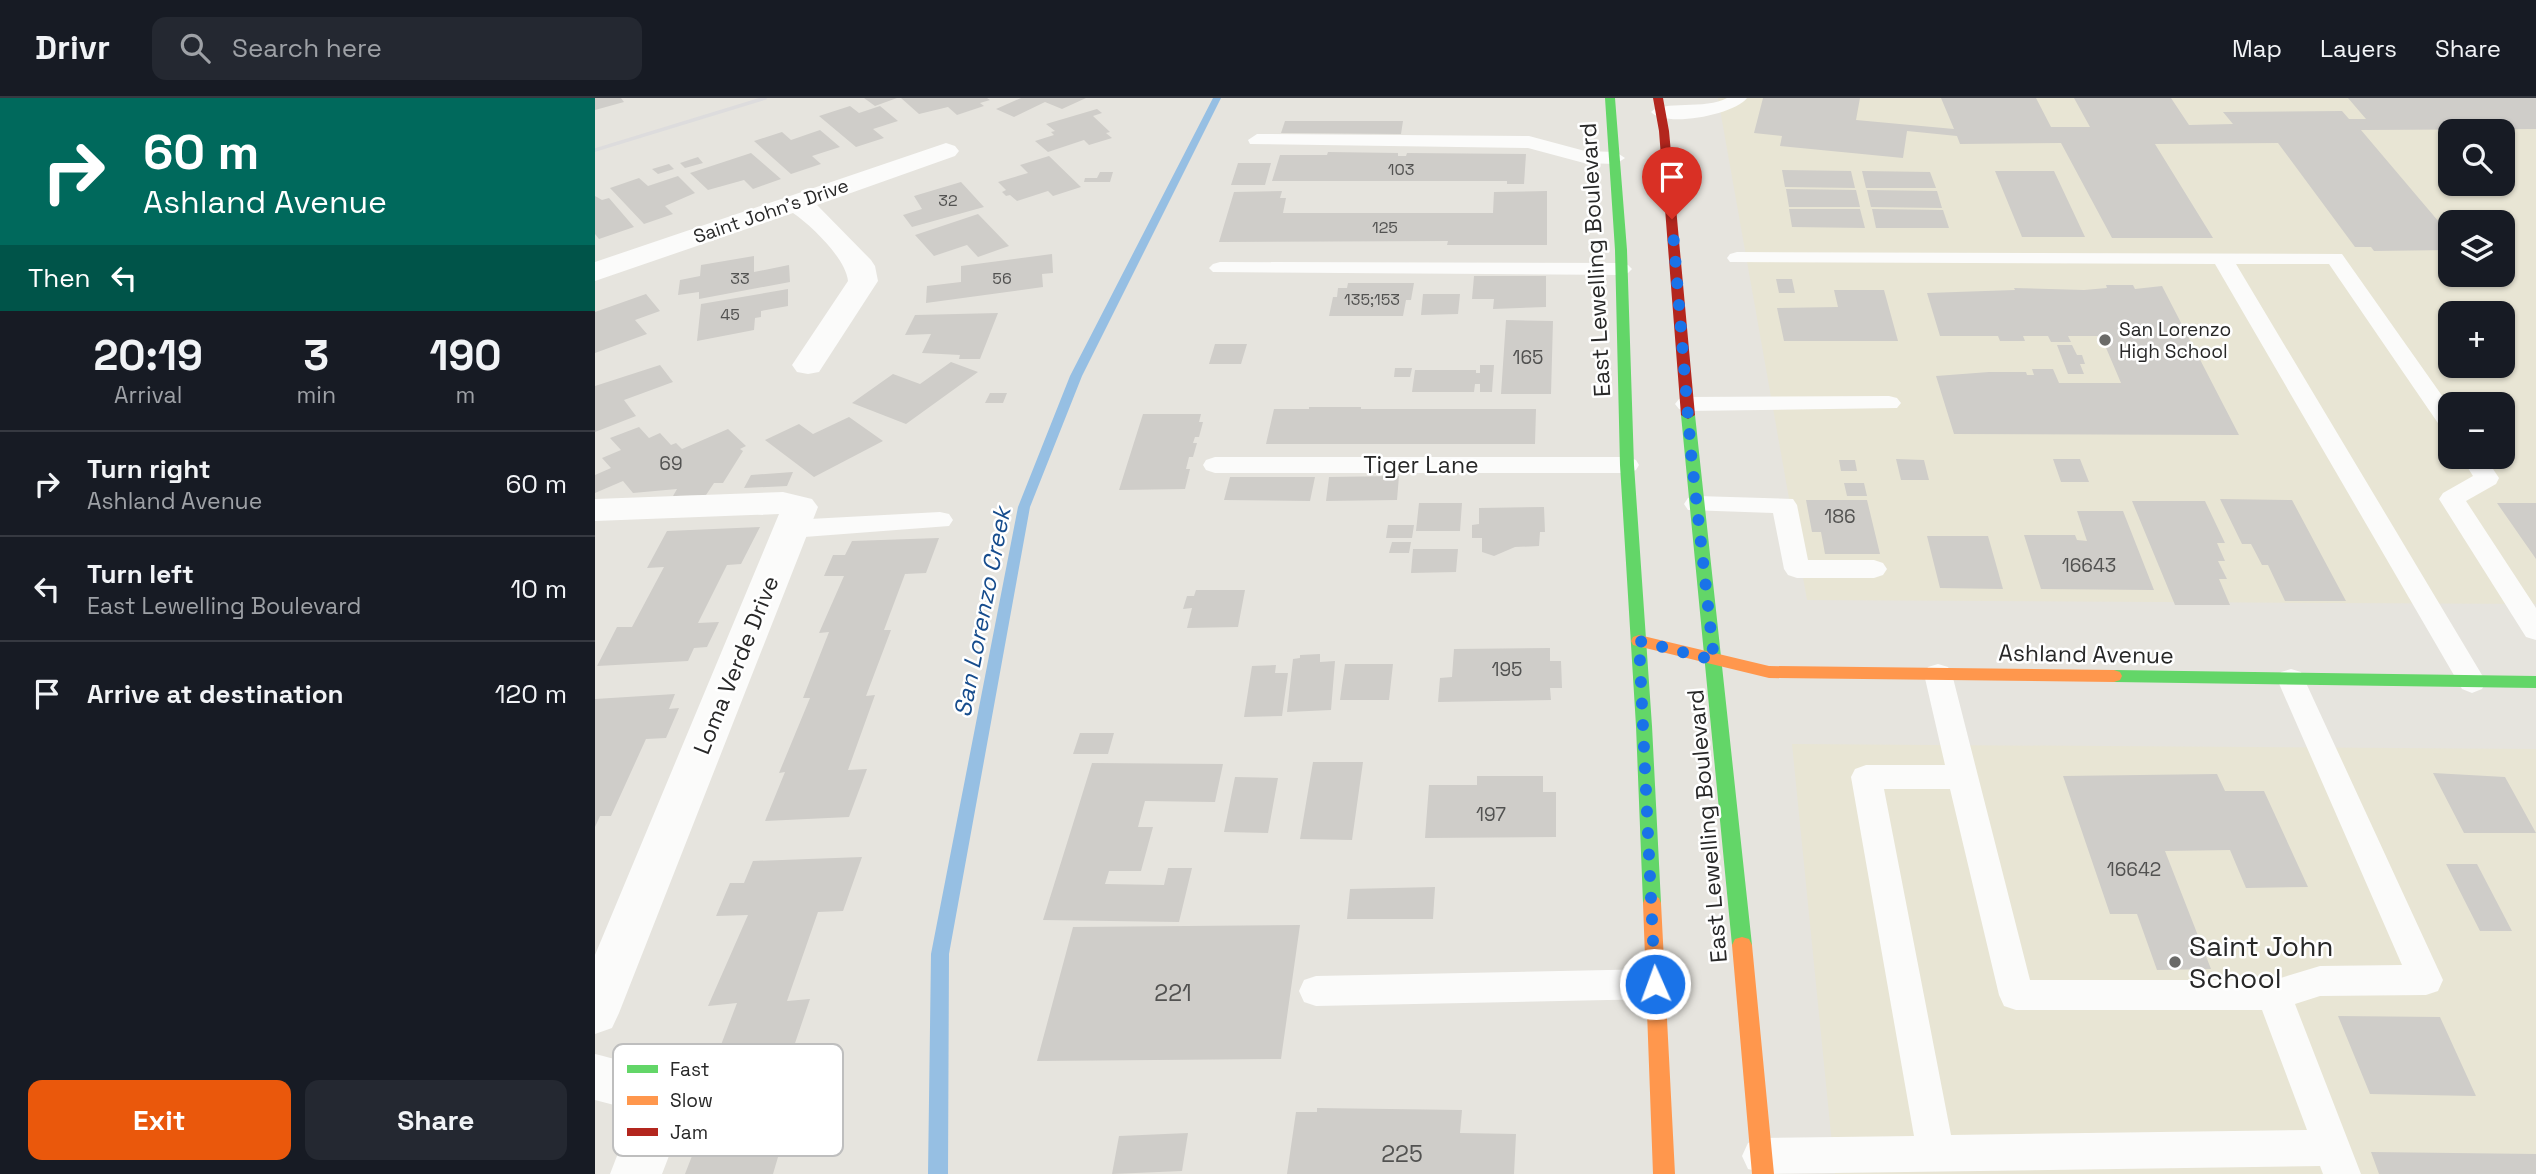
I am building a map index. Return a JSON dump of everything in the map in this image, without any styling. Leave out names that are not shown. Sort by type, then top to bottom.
[{"type":"main road","name":"East Lewelling Boulevard","points":[[1655,107],[1664,131],[1687,404],[1762,1165]]},
{"type":"main road","name":"East Lewelling Boulevard","points":[[1614,108],[1626,465],[1639,641],[1664,1174]]},
{"type":"main road","name":"Ashland Avenue","points":[[1639,641],[1769,672],[2536,682]]},
{"type":"street","name":"Saint John's Drive","points":[[595,272],[946,151]]},
{"type":"street","points":[[796,203],[814,215],[861,266],[863,281],[808,365]]},
{"type":"street","name":"Loma Verde Drive","points":[[595,510],[783,503],[800,507],[595,1013]]},
{"type":"street","points":[[595,1077],[613,1083]]},
{"type":"street","points":[[636,1174],[643,1156]]},
{"type":"lane","points":[[1655,107],[1708,111],[1731,105],[1738,98]]},
{"type":"lane","points":[[1257,140],[1529,142],[1584,158],[1616,158]]},
{"type":"lane","points":[[1247,250],[1621,260]]},
{"type":"lane","points":[[1737,258],[2335,258],[2438,407]]},
{"type":"lane","points":[[2222,258],[2472,681]]},
{"type":"lane","points":[[1220,268],[1621,260]]},
{"type":"lane","points":[[1687,404],[1889,403]]},
{"type":"lane","name":"Tiger Lane","points":[[1215,466],[1626,465]]},
{"type":"lane","points":[[2481,469],[2487,478],[2452,499],[2536,630]]},
{"type":"lane","points":[[1697,504],[1784,505],[1797,569],[1874,569]]},
{"type":"lane","points":[[791,529],[940,520]]},
{"type":"lane","points":[[1938,674],[2016,995],[2274,995],[2320,981],[2426,980],[2291,679]]},
{"type":"lane","points":[[1936,1153],[1866,777],[1963,777]]},
{"type":"lane","points":[[1316,991],[1655,984]]},
{"type":"lane","points":[[1762,1165],[1936,1153],[2338,1161],[2274,995]]},
{"type":"shaded area","name":"San Lorenzo High School","points":[[1718,98],[2536,98],[2536,604],[1807,600]]},
{"type":"shaded area","name":"Saint John School","points":[[1792,744],[2536,749],[2536,1174],[1835,1174]]},
{"type":"building","points":[[595,98],[621,98],[624,102],[595,110]]},
{"type":"building","points":[[864,98],[897,98],[875,106]]},
{"type":"building","points":[[901,98],[990,100],[980,103],[984,106],[957,115],[948,107],[919,114]]},
{"type":"building","points":[[1021,98],[1086,98],[1062,109],[1045,102],[1014,117],[996,109]]},
{"type":"building","points":[[1763,98],[1860,98],[1856,120],[1954,129],[1941,98],[2036,98],[2051,127],[2090,127],[2074,98],[2171,98],[2189,125],[2233,124],[2223,112],[2342,111],[2349,119],[2366,119],[2348,98],[2536,98],[2536,129],[2515,129],[2515,119],[2438,119],[2438,130],[2361,130],[2438,221],[2438,250],[2374,251],[2371,247],[2355,247],[2278,143],[2155,144],[2213,238],[2112,238],[2061,143],[1960,144],[1957,136],[1907,131],[1903,158],[1780,146],[1782,136],[1754,133]]},
{"type":"building","points":[[850,106],[859,113],[880,106],[898,121],[873,129],[884,138],[856,147],[819,116]]},
{"type":"building","points":[[1097,109],[1102,113],[1093,116],[1110,132],[1106,133],[1112,138],[1089,145],[1084,140],[1048,152],[1035,141],[1054,135],[1051,132],[1055,131],[1046,124]]},
{"type":"building","points":[[1285,121],[1403,121],[1401,134],[1281,133]]},
{"type":"building","points":[[820,130],[840,147],[812,156],[821,164],[791,174],[754,141],[782,132],[791,140]]},
{"type":"building","points":[[1328,152],[1398,153],[1398,156],[1406,156],[1407,153],[1526,154],[1524,184],[1507,184],[1507,181],[1272,181],[1280,155],[1327,155]]},
{"type":"building","points":[[751,153],[781,179],[753,189],[744,180],[708,190],[690,173]]},
{"type":"building","points":[[1049,156],[1081,187],[1053,196],[1048,191],[1017,201],[1002,192],[1006,190],[998,182],[1028,173],[1020,165]]},
{"type":"building","points":[[698,157],[703,163],[685,168],[680,163]]},
{"type":"building","points":[[1238,163],[1271,163],[1265,185],[1231,185]]},
{"type":"building","points":[[669,164],[674,169],[658,174],[652,169]]},
{"type":"building","points":[[1782,170],[1851,171],[1855,188],[1785,187]]},
{"type":"building","points":[[1862,171],[1930,172],[1936,188],[1866,188]]},
{"type":"building","points":[[1995,171],[2054,171],[2085,237],[2022,237]]},
{"type":"building","points":[[1100,172],[1113,172],[1110,182],[1084,182],[1085,178],[1097,178]]},
{"type":"building","points":[[678,176],[695,193],[665,206],[673,214],[644,224],[610,188],[639,178],[648,186]]},
{"type":"building","points":[[961,182],[984,207],[912,227],[903,215],[922,209],[914,196]]},
{"type":"building","points":[[1786,189],[1856,190],[1860,207],[1789,207]]},
{"type":"building","points":[[1867,190],[1937,191],[1942,208],[1871,207]]},
{"type":"building","points":[[1282,191],[1280,198],[1286,198],[1283,213],[1493,213],[1494,192],[1547,191],[1547,245],[1447,245],[1448,241],[1219,242],[1234,192]]},
{"type":"building","points":[[595,196],[602,200],[609,198],[634,227],[599,239],[595,234]]},
{"type":"building","points":[[1789,209],[1860,209],[1865,228],[1792,227]]},
{"type":"building","points":[[1872,209],[1943,210],[1949,228],[1876,228]]},
{"type":"building","points":[[978,214],[1009,246],[978,257],[967,245],[934,256],[915,235]]},
{"type":"building","points":[[1052,254],[1053,273],[1042,274],[1043,287],[926,303],[927,286],[961,282],[961,266]]},
{"type":"building","points":[[754,256],[754,272],[789,265],[790,282],[699,299],[699,292],[678,295],[680,280],[700,276],[701,265]]},
{"type":"building","points":[[1474,276],[1546,276],[1546,307],[1493,309],[1494,299],[1472,299]]},
{"type":"building","points":[[1776,279],[1792,279],[1795,293],[1779,293]]},
{"type":"building","points":[[1348,283],[1414,283],[1411,300],[1406,300],[1403,316],[1329,316],[1338,288],[1347,288]]},
{"type":"building","points":[[2106,285],[2133,285],[2135,289],[2162,286],[2239,435],[1954,434],[1936,376],[1989,372],[2026,372],[2027,375],[2034,375],[2032,369],[2053,369],[2059,383],[2121,383],[2101,336],[2068,336],[2071,342],[2051,342],[2048,336],[2023,336],[2025,341],[2000,341],[1998,336],[1940,336],[1927,293],[2015,290],[2014,288],[2084,290],[2107,288]]},
{"type":"building","points":[[788,289],[788,306],[761,311],[761,317],[755,318],[754,330],[697,341],[701,304]]},
{"type":"building","points":[[1834,290],[1884,290],[1898,341],[1784,341],[1777,308],[1838,307]]},
{"type":"building","points":[[646,294],[660,311],[635,320],[647,334],[595,353],[595,312]]},
{"type":"building","points":[[1423,294],[1460,294],[1458,314],[1421,315]]},
{"type":"building","points":[[998,313],[980,359],[959,359],[960,355],[922,353],[931,334],[905,335],[915,315]]},
{"type":"building","points":[[1506,320],[1553,321],[1551,394],[1501,394]]},
{"type":"building","points":[[1215,344],[1247,344],[1241,364],[1209,364]]},
{"type":"building","points":[[2057,345],[2072,345],[2077,355],[2082,355],[2085,364],[2080,364],[2084,374],[2068,374]]},
{"type":"building","points":[[951,362],[978,372],[906,424],[852,403],[893,374],[920,384]]},
{"type":"building","points":[[660,365],[673,382],[624,400],[636,416],[595,432],[595,386]]},
{"type":"building","points":[[1480,365],[1494,365],[1492,392],[1480,392],[1480,384],[1475,384],[1474,392],[1412,392],[1415,370],[1476,370],[1476,373],[1480,373]]},
{"type":"building","points":[[1395,368],[1412,368],[1410,377],[1394,377]]},
{"type":"building","points":[[990,393],[1007,393],[1003,403],[985,403]]},
{"type":"building","points":[[1274,409],[1536,409],[1535,444],[1266,444]]},
{"type":"building","points":[[1143,414],[1201,414],[1199,422],[1203,422],[1199,437],[1195,437],[1193,443],[1197,443],[1193,457],[1189,457],[1186,469],[1190,469],[1185,489],[1119,490]]},
{"type":"building","points":[[849,417],[883,441],[814,477],[765,440],[799,424],[813,434]]},
{"type":"building","points":[[639,427],[649,438],[660,433],[671,445],[676,443],[682,449],[728,429],[746,446],[740,449],[743,451],[723,483],[714,483],[706,495],[673,496],[677,489],[633,493],[623,481],[595,493],[595,475],[611,468],[602,458],[621,450],[610,438]]},
{"type":"building","points":[[1896,459],[1924,460],[1929,480],[1901,480]]},
{"type":"building","points":[[2053,459],[2080,459],[2089,482],[2061,482]]},
{"type":"building","points":[[1839,460],[1855,460],[1857,471],[1841,471]]},
{"type":"building","points":[[793,472],[787,486],[744,488],[751,475]]},
{"type":"building","points":[[1399,476],[1397,500],[1326,501],[1329,477]]},
{"type":"building","points":[[1230,477],[1315,477],[1310,501],[1224,500]]},
{"type":"building","points":[[1844,483],[1864,483],[1867,496],[1847,496]]},
{"type":"building","points":[[2220,499],[2292,500],[2346,601],[2285,601],[2268,565],[2262,565],[2251,544],[2242,544]]},
{"type":"building","points":[[1806,500],[1867,500],[1880,554],[1825,554],[1821,532],[1812,532]]},
{"type":"building","points":[[2132,501],[2205,501],[2225,543],[2217,543],[2225,561],[2218,561],[2227,579],[2219,579],[2230,605],[2175,605]]},
{"type":"building","points":[[1419,503],[1462,503],[1460,531],[1416,531]]},
{"type":"building","points":[[2497,503],[2536,503],[2536,559]]},
{"type":"building","points":[[1544,507],[1545,532],[1540,532],[1539,546],[1515,547],[1494,556],[1482,552],[1482,538],[1472,538],[1472,525],[1479,524],[1479,508]]},
{"type":"building","points":[[2077,511],[2123,511],[2154,590],[2041,589],[2024,535],[2075,535],[2077,540],[2087,541]]},
{"type":"building","points":[[1388,525],[1414,525],[1412,538],[1386,538]]},
{"type":"building","points":[[760,527],[741,564],[727,565],[698,623],[719,622],[707,647],[694,648],[688,661],[597,666],[617,627],[632,627],[664,567],[647,568],[667,531]]},
{"type":"building","points":[[1927,536],[1988,536],[2003,589],[1940,588]]},
{"type":"building","points":[[939,538],[926,573],[905,574],[884,630],[891,630],[866,696],[875,695],[848,770],[867,769],[849,817],[765,821],[785,772],[779,773],[810,698],[803,698],[829,632],[819,633],[844,576],[824,576],[833,555],[845,555],[852,541]]},
{"type":"building","points":[[1392,542],[1411,542],[1409,553],[1389,553]]},
{"type":"building","points":[[1413,549],[1458,549],[1456,572],[1411,573]]},
{"type":"building","points":[[1196,590],[1245,590],[1238,627],[1187,628],[1192,608],[1183,609],[1187,596],[1194,596]]},
{"type":"building","points":[[1550,648],[1550,661],[1561,661],[1562,688],[1550,688],[1551,700],[1438,702],[1440,678],[1452,677],[1454,649]]},
{"type":"building","points":[[1320,654],[1320,662],[1335,661],[1331,710],[1287,712],[1293,659],[1300,658],[1300,655]]},
{"type":"building","points":[[1345,664],[1393,664],[1389,700],[1340,700]]},
{"type":"building","points":[[1276,665],[1275,673],[1288,673],[1282,716],[1244,717],[1252,666]]},
{"type":"building","points":[[675,694],[669,709],[679,708],[666,738],[646,739],[611,816],[600,816],[595,827],[595,699]]},
{"type":"building","points":[[1080,733],[1114,733],[1108,754],[1073,754]]},
{"type":"building","points":[[1313,762],[1363,762],[1352,840],[1300,839]]},
{"type":"building","points":[[1092,763],[1223,764],[1215,802],[1145,801],[1138,827],[1153,827],[1141,871],[1109,871],[1105,884],[1164,885],[1168,868],[1192,868],[1179,922],[1043,920]]},
{"type":"building","points":[[2433,773],[2505,777],[2536,833],[2464,833]]},
{"type":"building","points":[[2217,774],[2225,791],[2264,791],[2308,887],[2246,888],[2230,850],[2165,851],[2211,969],[2157,970],[2137,914],[2110,914],[2063,776]]},
{"type":"building","points":[[1477,776],[1543,776],[1543,792],[1556,792],[1556,837],[1425,838],[1429,785],[1477,785]]},
{"type":"building","points":[[1235,777],[1278,778],[1268,833],[1224,832]]},
{"type":"building","points":[[862,857],[843,911],[818,912],[787,1001],[810,999],[795,1044],[721,1044],[737,1003],[708,1006],[748,915],[716,916],[730,883],[744,883],[753,861]]},
{"type":"building","points":[[2446,864],[2477,864],[2512,931],[2480,931]]},
{"type":"building","points":[[1435,887],[1433,919],[1347,919],[1350,889]]},
{"type":"building","points":[[1300,925],[1281,1059],[1037,1061],[1073,927]]},
{"type":"building","points":[[2338,1016],[2440,1017],[2476,1096],[2370,1094]]},
{"type":"building","points":[[1317,1108],[1462,1110],[1460,1133],[1516,1134],[1514,1174],[1287,1174],[1296,1112],[1317,1112]]},
{"type":"building","points":[[1188,1133],[1182,1171],[1112,1174],[1119,1136]]},
{"type":"building","points":[[2371,1152],[2536,1154],[2536,1174],[2379,1174]]},
{"type":"building","points":[[692,1156],[778,1156],[773,1174],[685,1174]]},
{"type":"waterway","name":"San Lorenzo Creek","points":[[938,1174],[940,954],[1024,507],[1076,376],[1217,98]]},
{"type":"railway","points":[[595,150],[765,98]]},
{"type":"traffic: fast","points":[[1610,98],[1621,250],[1627,465],[1652,903]]},
{"type":"traffic: fast","points":[[1688,415],[1742,945]]},
{"type":"traffic: fast","points":[[2114,676],[2536,682]]},
{"type":"traffic: slow","points":[[1639,641],[1769,672],[2114,676]]},
{"type":"traffic: slow","points":[[1652,903],[1664,1174]]},
{"type":"traffic: slow","points":[[1742,945],[1763,1174]]},
{"type":"traffic: jam","points":[[1658,98],[1664,131],[1688,415]]},
{"type":"place","name":"San Lorenzo High School","points":[[2105,340]]},
{"type":"place","name":"Saint John School","points":[[2175,962]]},
{"type":"route","points":[[1655,984],[1639,641],[1714,660],[1691,453],[1672,219]]}]
